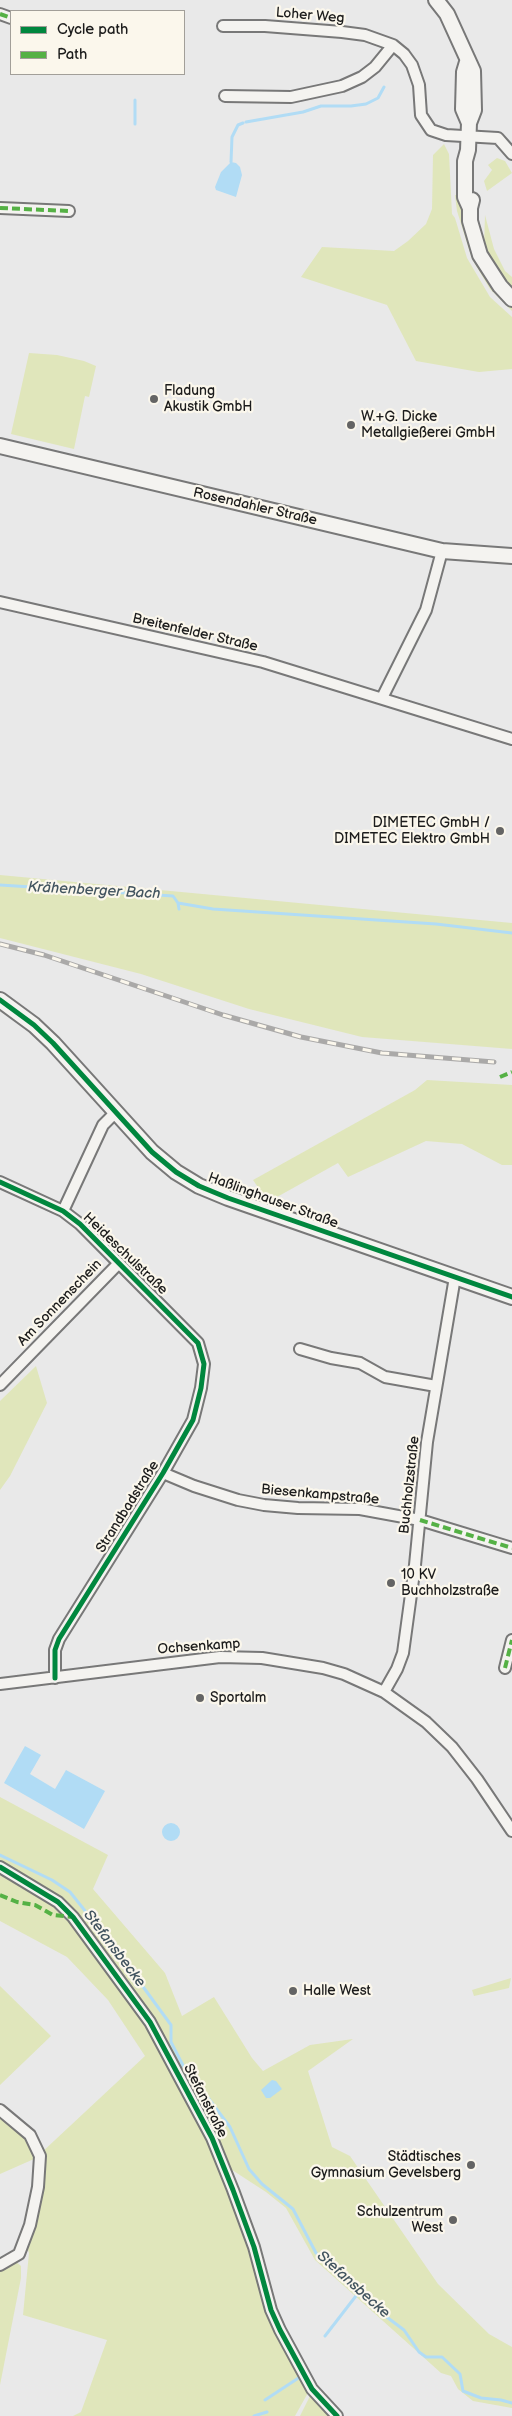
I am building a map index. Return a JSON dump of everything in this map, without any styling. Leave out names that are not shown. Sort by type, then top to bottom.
[{"type":"main road","points":[[436,0],[456,31],[467,62],[464,72],[463,109],[469,130],[468,150],[474,162],[474,197],[470,208],[473,236],[480,255],[500,286],[512,299]]},
{"type":"main road","name":"Rosendahler Straße","points":[[0,446],[442,552],[512,556]]},
{"type":"main road","name":"Haßlinghauser Straße","points":[[0,1000],[34,1024],[152,1152],[176,1172],[199,1186],[228,1198],[512,1297]]},
{"type":"street","name":"Loher Weg","points":[[223,26],[265,26],[342,32],[365,35],[393,45],[412,64],[419,86],[421,115],[431,130],[446,135],[469,130]]},
{"type":"street","points":[[226,96],[291,97],[342,86],[375,67],[393,45]]},
{"type":"street","points":[[469,130],[498,138],[512,154]]},
{"type":"street","points":[[0,208],[69,211]]},
{"type":"street","points":[[382,698],[426,610],[442,552]]},
{"type":"street","name":"Breitenfelder Straße","points":[[0,602],[263,662],[512,739]]},
{"type":"street","points":[[63,1211],[102,1125],[115,1113]]},
{"type":"street","name":"Heideschulstraße","points":[[0,1182],[63,1211],[80,1224],[198,1343]]},
{"type":"street","name":"Am Sonnenschein","points":[[0,1385],[119,1262]]},
{"type":"street","name":"Buchholzstraße","points":[[384,1692],[397,1669],[402,1653],[420,1520],[427,1442],[455,1277]]},
{"type":"street","name":"Strandbadstraße","points":[[55,1678],[55,1650],[59,1639],[163,1473],[192,1420],[201,1388],[204,1364],[198,1343]]},
{"type":"street","points":[[300,1348],[331,1358],[360,1363],[385,1378],[436,1386]]},
{"type":"street","name":"Biesenkampstraße","points":[[163,1473],[215,1493],[264,1505],[360,1509],[420,1520],[512,1548]]},
{"type":"street","points":[[506,1668],[512,1640]]},
{"type":"street","name":"Ochsenkamp","points":[[0,1684],[220,1657],[262,1658],[323,1668],[352,1677],[384,1692],[426,1722],[452,1747],[477,1779],[512,1831]]},
{"type":"street","name":"Stefanstraße","points":[[0,1867],[58,1902],[73,1917],[150,2022],[212,2138],[254,2247],[271,2310],[280,2330],[312,2389],[336,2416]]},
{"type":"street","points":[[0,2110],[30,2136],[40,2156],[38,2187],[30,2225],[19,2254],[0,2265]]},
{"type":"green space","points":[[444,144],[449,154],[452,214],[455,218],[467,258],[490,297],[512,317],[512,369],[479,372],[416,361],[387,305],[301,277],[322,247],[394,251],[408,241],[426,224],[432,209],[433,155]]},
{"type":"green space","points":[[497,158],[505,161],[512,173],[487,191],[484,181],[492,170],[488,165]]},
{"type":"green space","points":[[455,195],[458,195],[468,240],[479,267],[495,291],[512,308],[512,311],[490,289],[472,259],[457,211]]},
{"type":"green space","points":[[485,215],[494,249],[505,271],[512,277],[512,289],[499,275],[484,248]]},
{"type":"green space","points":[[29,353],[57,355],[84,361],[96,366],[89,397],[85,396],[74,449],[11,434]]},
{"type":"green space","points":[[0,875],[512,923],[512,1049],[362,1037],[249,1009],[141,974],[0,938]]},
{"type":"green space","points":[[427,1080],[512,1085],[512,1165],[502,1165],[462,1144],[426,1141],[348,1177],[338,1163],[268,1202],[253,1180],[415,1090]]},
{"type":"green space","points":[[36,1366],[47,1403],[10,1476],[0,1490],[0,1401]]},
{"type":"green space","points":[[0,1797],[108,1855],[93,1889],[165,1973],[182,2016],[214,1997],[252,2058],[263,2071],[310,2045],[353,2039],[308,2071],[332,2147],[350,2156],[438,2284],[489,2334],[512,2347],[512,2408],[473,2401],[458,2389],[451,2376],[441,2373],[315,2260],[286,2208],[266,2192],[226,2166],[276,2315],[309,2391],[295,2416],[73,2416],[81,2412],[107,2340],[23,2315],[29,2253],[27,2247],[33,2225],[40,2154],[145,2056],[108,2000],[67,1957],[0,1921]]},
{"type":"green space","points":[[511,1978],[509,1988],[474,1996],[472,1990]]},
{"type":"green space","points":[[0,1986],[51,2036],[0,2085]]},
{"type":"green space","points":[[0,2113],[27,2136],[34,2159],[0,2174]]},
{"type":"green space","points":[[15,2261],[21,2266],[21,2278],[0,2385],[0,2268]]},
{"type":"green space","points":[[311,2394],[332,2416],[300,2416]]},
{"type":"water","points":[[231,162],[236,163],[240,167],[242,175],[236,197],[216,190],[215,187],[221,172]]},
{"type":"water","points":[[25,1746],[41,1755],[30,1774],[55,1789],[66,1770],[105,1791],[84,1829],[4,1783]]},
{"type":"water","points":[[167,1823],[175,1823],[180,1828],[178,1839],[167,1841],[162,1836],[162,1828]]},
{"type":"water","points":[[272,2080],[276,2081],[282,2089],[270,2098],[266,2098],[261,2090]]},
{"type":"waterway","points":[[246,122],[303,112],[321,106],[366,104],[378,98],[384,87]]},
{"type":"waterway","points":[[135,100],[135,124]]},
{"type":"waterway","points":[[231,162],[232,137],[238,125],[243,123]]},
{"type":"waterway","name":"Krähenberger Bach","points":[[0,885],[173,896],[178,903],[179,909]]},
{"type":"waterway","points":[[178,903],[213,909],[436,924],[512,933]]},
{"type":"waterway","name":"Stefansbecke","points":[[0,1855],[52,1880],[70,1892],[114,1947],[171,2025],[171,2042],[191,2081],[206,2095],[230,2127],[249,2169],[262,2184],[293,2209],[316,2253],[384,2315],[404,2330],[419,2352],[426,2357],[442,2357],[460,2374],[463,2391],[481,2398],[512,2403]]},
{"type":"waterway","points":[[325,2336],[359,2292]]},
{"type":"waterway","points":[[265,2400],[300,2377]]},
{"type":"waterway","points":[[254,2416],[267,2412]]},
{"type":"railway","points":[[0,944],[44,955],[223,1015],[301,1037],[382,1053],[494,1062]]},
{"type":"marked path","points":[[0,14],[10,18]]},
{"type":"marked path","points":[[0,208],[69,211]]},
{"type":"marked path","points":[[500,1077],[512,1072]]},
{"type":"marked path","points":[[420,1520],[512,1548]]},
{"type":"marked path","points":[[505,1668],[512,1640]]},
{"type":"marked path","points":[[0,1895],[17,1902],[35,1905],[53,1915],[73,1917]]},
{"type":"cycle path","points":[[0,1000],[34,1025],[53,1043],[152,1152],[176,1172],[199,1186],[228,1198],[512,1297]]},
{"type":"cycle path","points":[[0,1182],[63,1211],[80,1224],[198,1343],[204,1364],[201,1388],[193,1420],[163,1473],[59,1639],[55,1650],[55,1678]]},
{"type":"cycle path","points":[[0,1867],[58,1902],[73,1917],[150,2022],[212,2138],[254,2247],[271,2310],[280,2330],[312,2389],[337,2416]]},
{"type":"place","name":"Fladung Akustik GmbH","points":[[154,399]]},
{"type":"place","name":"W.+G. Dicke Metallgießerei GmbH","points":[[351,425]]},
{"type":"place","name":"DIMETEC GmbH / DIMETEC Elektro GmbH","points":[[500,831]]},
{"type":"place","name":"10 KV Buchholzstraße","points":[[391,1583]]},
{"type":"place","name":"Sportalm","points":[[200,1698]]},
{"type":"place","name":"Halle West","points":[[293,1991]]},
{"type":"place","name":"Städtisches Gymnasium Gevelsberg","points":[[471,2165]]},
{"type":"place","name":"Schulzentrum West","points":[[453,2220]]}]
